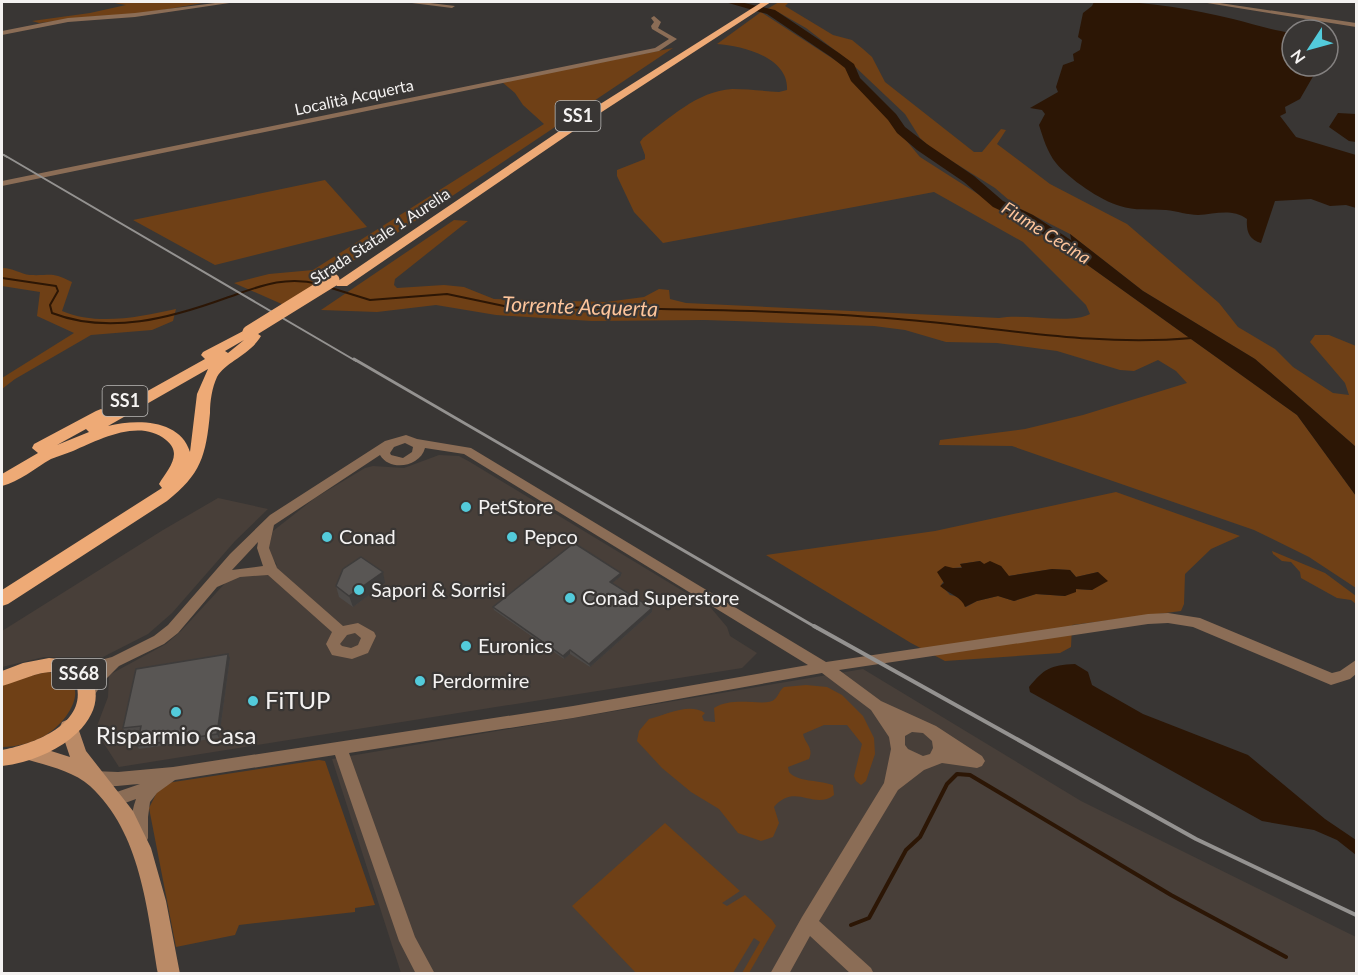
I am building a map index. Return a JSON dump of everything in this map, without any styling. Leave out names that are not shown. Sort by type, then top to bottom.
[{"type":"highway","name":"Strada Statale 1 Aurelia","points":[[2,481],[254,334],[338,282],[758,2]]},
{"type":"highway","name":"Strada Statale 1 Aurelia","points":[[715,30],[767,2]]},
{"type":"highway","name":"Strada Statale 1 Aurelia","points":[[2,470],[254,334]]},
{"type":"highway","points":[[2,599],[162,497],[183,479],[197,456],[202,407],[210,376],[224,361],[248,347],[254,334]]},
{"type":"highway","name":"SS1","points":[[2,588],[155,494],[172,478],[182,458],[181,449],[171,435],[154,429],[137,427],[103,432],[68,450],[48,454]]},
{"type":"main road","name":"SS68","points":[[2,758],[29,752],[53,741],[80,714],[87,695],[83,679],[70,669],[61,666],[39,665],[6,675]]},
{"type":"main road","name":"SS68","points":[[69,727],[71,743],[93,778],[127,817],[140,845],[149,873],[169,974]]},
{"type":"main road","name":"SS68","points":[[29,752],[56,759],[93,778]]},
{"type":"street","points":[[2,33],[69,20],[135,15],[233,2]]},
{"type":"street","points":[[407,2],[452,6]]},
{"type":"street","points":[[1204,2],[1356,25]]},
{"type":"street","name":"Località Acquerta","points":[[2,184],[657,50],[674,39],[655,29],[654,26],[658,22],[654,18]]},
{"type":"street","points":[[70,669],[97,667],[116,662],[159,640],[173,629],[235,557],[274,518],[389,444],[406,439],[417,443],[467,451],[825,668],[876,705],[935,734],[977,761],[938,756]]},
{"type":"street","points":[[411,459],[419,451],[417,443]]},
{"type":"street","points":[[389,444],[384,453],[393,461]]},
{"type":"street","points":[[340,475],[362,467],[411,459],[452,448]]},
{"type":"street","points":[[269,524],[263,548],[271,570],[341,632]]},
{"type":"street","points":[[208,588],[238,572],[271,570]]},
{"type":"street","points":[[93,778],[138,778],[173,774],[573,712],[928,651],[1168,618],[1210,627],[1331,679],[1345,675],[1356,666]]},
{"type":"street","points":[[87,695],[98,678],[116,662]]},
{"type":"street","points":[[876,705],[904,758],[923,764]]},
{"type":"street","points":[[779,974],[892,785],[901,729],[918,725]]},
{"type":"street","points":[[892,785],[923,764],[932,762],[938,756],[941,749],[940,741],[935,734]]},
{"type":"street","points":[[340,748],[408,941],[426,974]]},
{"type":"street","points":[[114,800],[152,786],[173,774]]},
{"type":"street","points":[[114,800],[138,778]]},
{"type":"street","points":[[140,845],[141,801],[152,786]]},
{"type":"street","points":[[808,923],[865,974]]},
{"type":"shaded area","points":[[109,2],[208,2],[140,14],[97,16],[39,23],[32,21],[90,13],[126,5]]},
{"type":"shaded area","points":[[779,2],[789,2],[785,6],[833,35],[852,40],[872,57],[885,82],[974,152],[982,152],[1001,129],[1006,130],[997,144],[1050,184],[1127,224],[1219,303],[1238,327],[1275,349],[1293,367],[1333,393],[1349,395],[1345,383],[1310,342],[1315,335],[1329,335],[1356,346],[1356,447],[1255,359],[1143,291],[1070,234],[1017,207],[995,188],[931,148],[920,138],[905,114],[849,61],[806,28],[778,12],[767,9]]},
{"type":"shaded area","points":[[1094,2],[1129,2],[1181,8],[1280,31],[1280,78],[1312,78],[1300,99],[1285,107],[1286,113],[1280,116],[1296,137],[1356,155],[1356,208],[1346,205],[1330,206],[1311,199],[1275,201],[1261,243],[1249,234],[1247,219],[1235,214],[1223,212],[1194,215],[1166,210],[1125,208],[1104,199],[1077,182],[1061,169],[1048,149],[1039,125],[1045,114],[1042,110],[1030,108],[1058,92],[1056,87],[1063,65],[1074,61],[1073,54],[1080,50],[1082,40],[1078,37],[1083,13]]},
{"type":"shaded area","points":[[761,12],[844,66],[920,157],[1075,256],[1297,415],[1356,496],[1356,588],[1309,557],[1254,530],[1012,446],[939,445],[940,440],[1025,429],[1083,415],[1187,383],[1176,371],[1158,360],[1134,371],[1120,370],[1057,351],[997,343],[946,342],[905,330],[874,326],[705,320],[592,321],[496,315],[436,305],[377,312],[321,310],[454,220],[468,221],[395,279],[394,285],[397,288],[444,285],[464,287],[494,299],[606,302],[644,297],[659,289],[669,290],[670,299],[686,303],[999,318],[1071,319],[1090,314],[1086,305],[1023,242],[934,192],[663,243],[634,212],[617,176],[617,170],[645,159],[640,142],[643,138],[695,100],[732,89],[779,92],[787,90],[786,79],[781,69],[773,61],[739,47],[717,44]]},
{"type":"shaded area","points":[[673,48],[400,231],[284,305],[234,283],[269,274],[313,270],[544,124],[502,82]]},
{"type":"shaded area","points":[[1338,113],[1356,114],[1356,142],[1349,141],[1329,127]]},
{"type":"shaded area","points":[[325,180],[367,227],[215,265],[133,220]]},
{"type":"shaded area","points":[[1070,234],[1143,291],[1255,359],[1356,447],[1356,496],[1297,415],[1075,256]]},
{"type":"shaded area","points":[[2,268],[30,275],[55,275],[72,282],[62,311],[75,316],[119,319],[176,309],[173,321],[152,330],[91,335],[15,379],[2,389],[2,378],[74,333],[37,316],[40,292],[2,286]]},
{"type":"shaded area","points":[[439,455],[459,456],[470,462],[711,608],[727,627],[730,636],[757,653],[742,668],[119,767],[99,736],[97,726],[108,697],[109,675],[166,644],[228,580],[237,575],[263,573],[277,565],[268,551],[273,531],[315,498],[365,468],[373,466],[404,468]]},
{"type":"shaded area","points":[[1116,492],[1240,536],[1211,549],[1185,574],[1184,604],[1181,611],[1072,625],[1071,647],[1060,653],[945,661],[911,643],[766,555],[935,531]],"holes":[[[980,561],[984,564],[1001,566],[1008,576],[1052,569],[1070,570],[1076,577],[1098,572],[1098,585],[1092,590],[1075,589],[1065,596],[1036,594],[1014,601],[998,596],[977,601],[966,607],[961,600],[950,595],[941,585],[953,568],[963,567],[960,564]]]},
{"type":"shaded area","points":[[218,498],[268,509],[235,541],[172,613],[148,634],[103,657],[44,657],[2,667],[2,631]]},
{"type":"shaded area","points":[[1272,551],[1325,573],[1356,596],[1356,604],[1351,600],[1337,598],[1301,578],[1300,572],[1291,562],[1282,561]]},
{"type":"shaded area","points":[[980,561],[984,564],[990,561],[1001,566],[1009,576],[1052,569],[1070,570],[1076,577],[1098,572],[1108,581],[1092,590],[1076,589],[1076,592],[1065,596],[1036,594],[1014,601],[998,596],[977,601],[965,607],[958,598],[940,586],[944,583],[937,572],[945,566],[962,568],[960,564]]},
{"type":"shaded area","points":[[1075,664],[1088,672],[1092,685],[1143,714],[1248,755],[1325,819],[1356,840],[1356,855],[1337,840],[1314,830],[1262,821],[1030,692],[1029,687],[1048,669],[1059,665]]},
{"type":"shaded area","points":[[863,669],[1081,801],[1356,937],[1356,973],[401,973],[332,759]]},
{"type":"shaded area","points":[[47,672],[62,675],[71,681],[75,689],[75,699],[71,709],[56,728],[46,735],[24,744],[2,747],[2,686],[12,680]]},
{"type":"shaded area","points":[[806,685],[827,687],[842,695],[863,716],[874,738],[875,754],[866,781],[861,785],[854,776],[862,744],[847,725],[824,725],[803,734],[810,748],[809,759],[788,767],[789,772],[797,778],[833,785],[834,795],[819,800],[797,796],[782,800],[774,807],[779,823],[773,837],[761,841],[738,833],[719,809],[691,792],[662,768],[637,741],[639,731],[649,719],[677,710],[692,709],[705,713],[702,716],[704,721],[715,722],[714,708],[722,704],[771,701],[784,687]]},
{"type":"shaded area","points":[[319,760],[325,761],[375,905],[355,908],[355,912],[239,925],[235,935],[176,947],[149,808],[157,792],[167,783]]},
{"type":"shaded area","points":[[665,823],[740,891],[722,903],[727,906],[745,895],[776,926],[749,973],[742,973],[760,942],[754,938],[733,973],[636,973],[572,906]]},
{"type":"building","name":"Conad Superstore","points":[[574,543],[621,573],[610,582],[652,608],[589,664],[570,650],[563,656],[493,607]]},
{"type":"building","points":[[361,557],[383,572],[349,596],[336,586],[343,569]]},
{"type":"building","name":"Risparmio Casa","points":[[228,654],[217,734],[137,746],[141,726],[123,728],[136,669]]},
{"type":"waterway","name":"Fiume Cecina","points":[[730,2],[771,12],[835,55],[850,66],[855,79],[892,117],[901,130],[922,147],[969,179],[998,204],[1028,218],[1093,261]]},
{"type":"waterway","name":"Torrente Acquerta","points":[[2,278],[56,286],[58,291],[50,305],[52,313],[96,323],[140,321],[184,312],[271,283],[294,281],[319,284]]},
{"type":"waterway","name":"Torrente Acquerta","points":[[328,287],[370,300],[447,294],[504,306],[849,315],[1081,338],[1118,340],[1192,338]]},
{"type":"waterway","points":[[851,925],[869,918],[906,850],[920,837],[947,784],[957,774],[970,775],[1171,895],[1286,957]]},
{"type":"railway","points":[[2,154],[7,157]]},
{"type":"railway","points":[[4,155],[356,361]]},
{"type":"railway","points":[[354,359],[817,628]]},
{"type":"railway","points":[[814,626],[1196,839],[1356,915]]},
{"type":"place","name":"PetStore","points":[[466,507]]},
{"type":"place","name":"Conad","points":[[327,537]]},
{"type":"place","name":"Pepco","points":[[512,537]]},
{"type":"place","name":"Sapori & Sorrisi","points":[[359,590]]},
{"type":"place","name":"Conad Superstore","points":[[570,598]]},
{"type":"place","name":"Euronics","points":[[466,646]]},
{"type":"place","name":"Perdormire","points":[[420,681]]},
{"type":"place","name":"FiTUP","points":[[253,701]]},
{"type":"place","name":"Risparmio Casa","points":[[176,712]]}]
